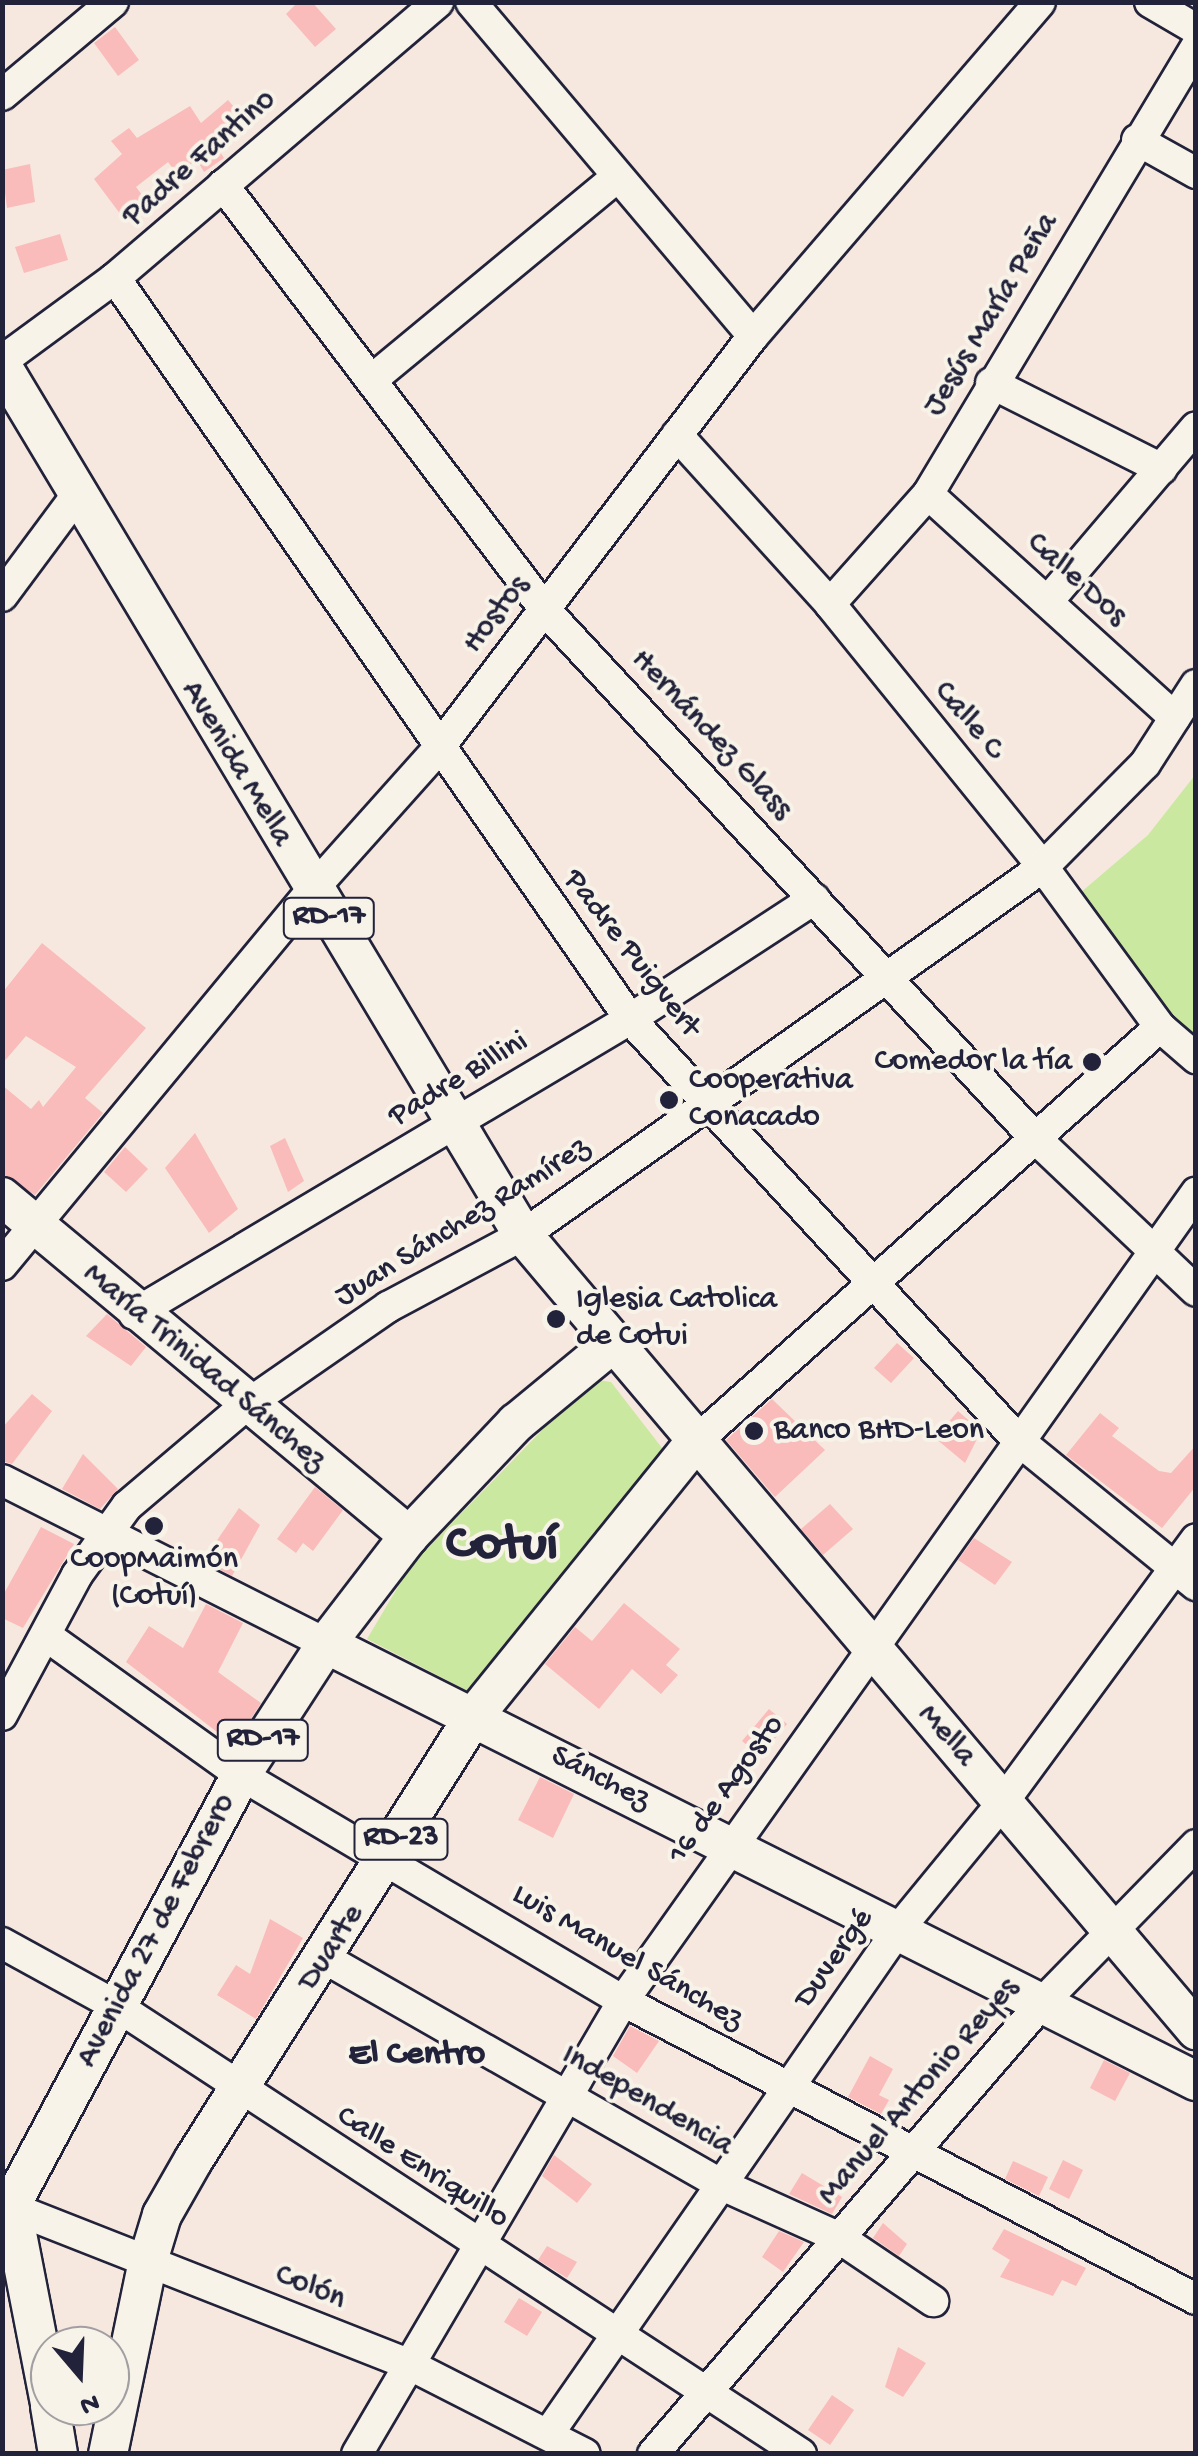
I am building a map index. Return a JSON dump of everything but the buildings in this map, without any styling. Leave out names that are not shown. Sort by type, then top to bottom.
[{"type":"main road","name":"Avenida Mella","points":[[2,364],[312,890],[523,1235],[694,1443]]},
{"type":"main road","name":"María Trinidad Sánchez","points":[[2,1197],[244,1406],[409,1536]]},
{"type":"main road","name":"Avenida 27 de Febrero","points":[[6,2212],[241,1775],[326,1644],[409,1536],[516,1423],[612,1344]]},
{"type":"main road","name":"Mella","points":[[694,1443],[1196,2030]]},
{"type":"main road","name":"Duarte","points":[[108,2454],[148,2262],[162,2215],[389,1858],[474,1716],[694,1443]]},
{"type":"main road","name":"Sánchez","points":[[326,1644],[1196,2081]]},
{"type":"main road","points":[[6,2212],[32,2326]]},
{"type":"main road","points":[[54,2426],[58,2454]]},
{"type":"street","points":[[2,95],[113,2]]},
{"type":"street","name":"Padre Fantino","points":[[2,364],[115,278],[438,2]]},
{"type":"street","points":[[471,2],[613,180],[753,336]]},
{"type":"street","name":"Hostos","points":[[2,1265],[312,890],[438,749],[753,336],[1040,2]]},
{"type":"street","points":[[1150,2],[1196,28]]},
{"type":"street","name":"Jesús María Peña","points":[[830,604],[928,494],[991,382],[1196,47]]},
{"type":"street","points":[[1137,140],[1196,173]]},
{"type":"street","points":[[374,378],[613,180]]},
{"type":"street","name":"Hernández Glass","points":[[223,185],[374,378],[546,610],[1034,1138],[1196,1291]]},
{"type":"street","name":"Padre Puigvert","points":[[115,278],[438,749],[630,1019],[1018,1440],[1186,1576]]},
{"type":"street","points":[[991,382],[1162,469]]},
{"type":"street","points":[[1048,601],[1196,426]]},
{"type":"street","name":"Calle C","points":[[677,435],[830,604],[1044,867],[1160,1027],[1196,1058]]},
{"type":"street","name":"Calle Dos","points":[[928,494],[1175,718]]},
{"type":"street","points":[[2,596],[76,495]]},
{"type":"street","name":"Juan Sánchez Ramírez","points":[[2,1715],[10,1682],[48,1638],[109,1529],[244,1406],[388,1307],[523,1235],[1044,867],[1144,764],[1196,685]]},
{"type":"street","name":"Padre Billini","points":[[134,1314],[630,1019],[814,899]]},
{"type":"street","points":[[694,1443],[1160,1027]]},
{"type":"street","name":"16 de Agosto","points":[[358,2454],[480,2248],[564,2092],[624,2001],[729,1845],[1196,1193]]},
{"type":"street","name":"Sánchez","points":[[2,1480],[109,1529],[326,1644]]},
{"type":"street","name":"Duvergé","points":[[548,2433],[898,1930],[1186,1576],[1196,1539]]},
{"type":"street","name":"Luis Manuel Sánchez","points":[[48,1638],[241,1775],[389,1858],[624,2001],[908,2153],[1196,2299]]},
{"type":"street","name":"Manuel Antonio Reyes","points":[[653,2454],[908,2153],[1041,2004],[1196,1846]]},
{"type":"street","name":"Calle Enriquillo","points":[[2,1943],[115,2005],[480,2248],[802,2454]]},
{"type":"street","name":"Independencia","points":[[326,1958],[720,2184],[838,2237],[934,2301]]},
{"type":"street","name":"Colón","points":[[6,2212],[148,2262],[410,2366],[585,2454]]},
{"type":"green space","points":[[1195,775],[1195,1034],[1162,1006],[1073,899],[1148,835]]},
{"type":"green space","points":[[592,1379],[611,1382],[669,1457],[470,1692],[367,1639],[411,1565]]},
{"type":"place","name":"Comedor la tía","points":[[1092,1062]]},
{"type":"place","name":"Cooperativa Conacado","points":[[669,1100]]},
{"type":"place","name":"Iglesia Catolica de Cotui","points":[[556,1319]]},
{"type":"place","name":"Banco BHD-Leon","points":[[754,1431]]},
{"type":"place","name":"CoopMaimón (Cotuí)","points":[[154,1526]]},
{"type":"district","name":"Cotuí","points":[[502,1547]]},
{"type":"district","name":"El Centro","points":[[417,2056]]}]
